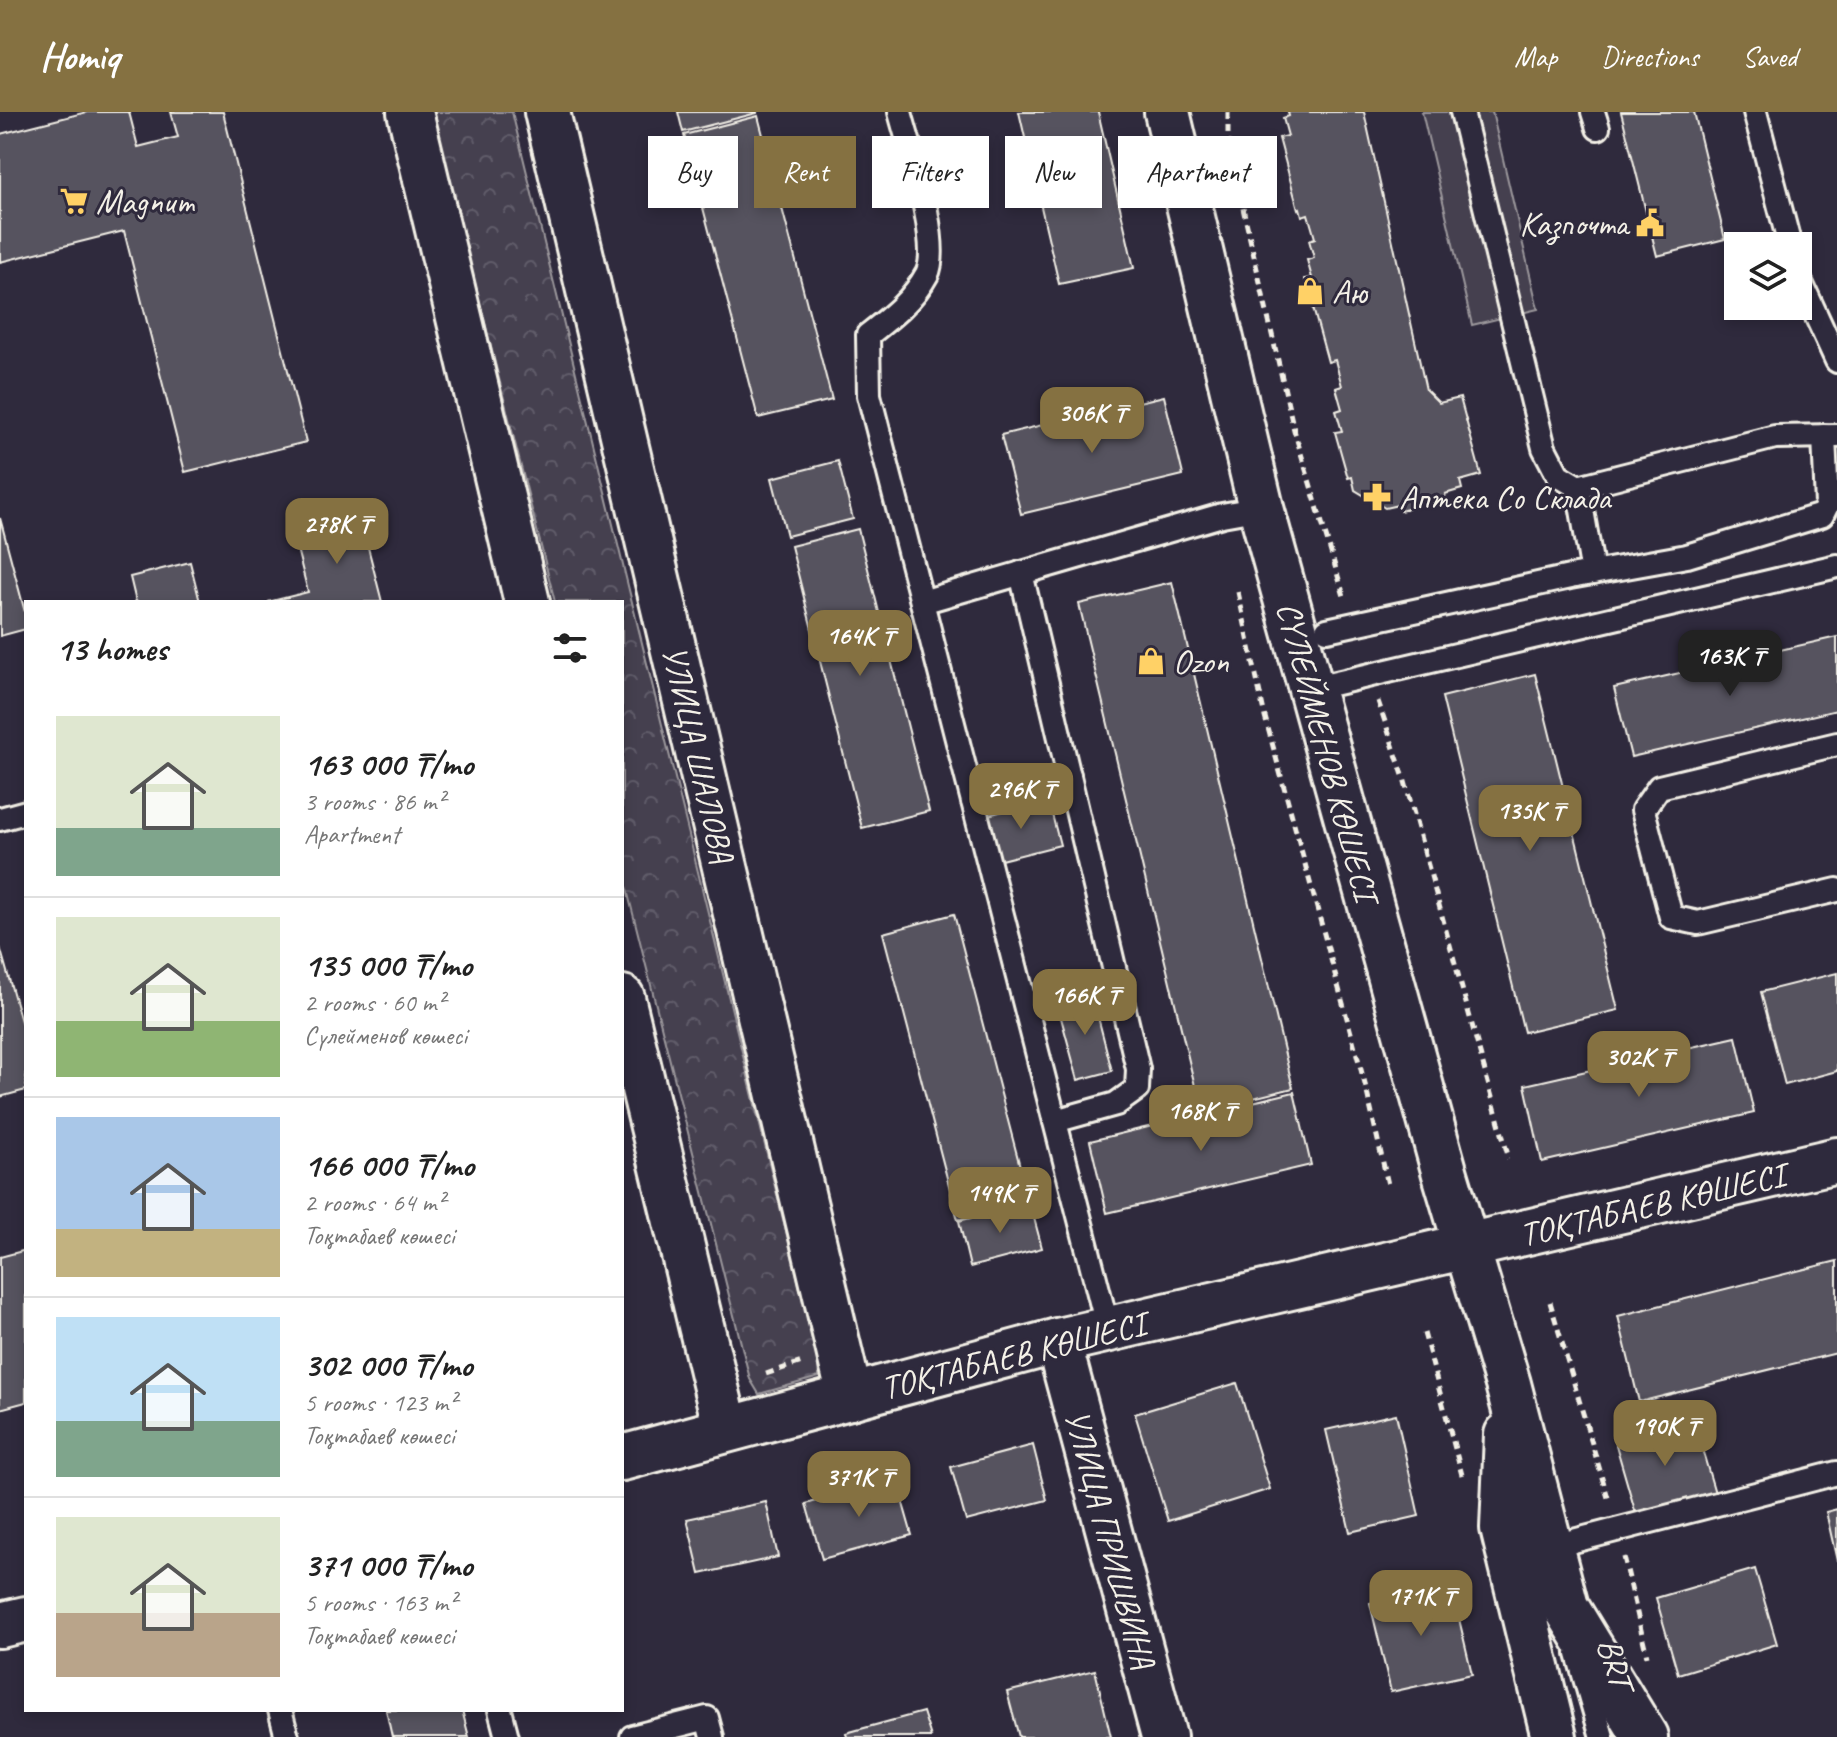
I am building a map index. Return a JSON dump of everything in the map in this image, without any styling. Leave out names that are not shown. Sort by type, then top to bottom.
[{"type":"street","points":[[410,112],[527,600]]},
{"type":"street","name":"УЛИЦА ШАЛОВА","points":[[547,112],[850,1397]]},
{"type":"street","name":"СҮЛЕЙМЕНОВ КӨШЕСІ","points":[[1167,112],[1261,508],[1445,1174],[1508,1384],[1566,1607],[1645,1737]]},
{"type":"street","points":[[624,1006],[726,1429]]},
{"type":"street","name":"ТОҚТАБАЕВ КӨШЕСІ","points":[[624,1457],[1058,1341],[1837,1160]]},
{"type":"street","name":"УЛИЦА ПРИШВИНА","points":[[1058,1341],[1164,1737]]},
{"type":"street","name":"СҮЛЕЙМЕНОВ КӨШЕСІ","points":[[1508,1384],[1503,1528],[1554,1737]]},
{"type":"street","points":[[0,1625],[24,1619]]},
{"type":"lane","points":[[900,112],[932,240],[928,271],[902,309],[868,335],[869,395],[1108,1329]]},
{"type":"lane","points":[[1327,630],[1687,556],[1822,515],[1827,505],[1831,436],[1775,437],[1578,487],[1558,475],[1544,448],[1462,112]]},
{"type":"lane","points":[[1755,112],[1786,232]]},
{"type":"lane","points":[[1812,307],[1837,361]]},
{"type":"lane","points":[[1578,487],[1593,573]]},
{"type":"lane","points":[[922,602],[1222,515],[1261,508]]},
{"type":"lane","points":[[1311,689],[1837,566]]},
{"type":"lane","points":[[1021,573],[1138,1069],[1137,1089],[1116,1104],[1055,1121]]},
{"type":"lane","points":[[1837,744],[1659,787],[1643,810],[1671,917],[1698,923],[1837,890]]},
{"type":"lane","points":[[973,801],[1069,775]]},
{"type":"lane","points":[[0,819],[24,813]]},
{"type":"lane","points":[[1550,1547],[1837,1473]]},
{"type":"lane","name":"BRT","points":[[1566,1607],[1602,1737]]},
{"type":"lane","points":[[281,1712],[287,1737]]},
{"type":"lane","points":[[501,1712],[507,1737]]},
{"type":"lane","points":[[632,1737],[707,1718],[712,1737]]},
{"type":"path","points":[[1235,577],[1265,717],[1366,1088],[1389,1189]]},
{"type":"path","points":[[763,1375],[803,1362]]},
{"type":"green space","points":[[432,112],[512,112],[817,1358],[819,1377],[759,1394],[750,1379],[624,878],[624,600],[554,600]]},
{"type":"green space","points":[[1422,112],[1492,112],[1538,309],[1472,325]]},
{"type":"building","points":[[87,112],[129,112],[138,147],[178,137],[171,112],[223,112],[306,442],[185,472],[124,231],[0,262],[0,134]]},
{"type":"building","points":[[678,112],[757,112],[757,113],[683,132]]},
{"type":"building","points":[[1019,112],[1098,112],[1134,268],[1059,284],[1041,208],[1102,208],[1102,136],[1025,136]]},
{"type":"building","points":[[1288,112],[1364,112],[1426,390],[1439,403],[1460,398],[1481,475],[1460,481],[1462,489],[1445,494],[1446,499],[1400,511],[1398,505],[1385,508],[1355,490],[1352,477],[1348,478],[1335,432],[1342,431],[1336,411],[1342,409],[1336,388],[1342,386],[1335,360],[1328,362],[1305,279],[1312,278],[1307,260],[1314,258],[1309,240],[1315,238],[1308,214],[1302,216],[1298,209],[1279,138],[1288,136],[1283,118],[1289,116]]},
{"type":"building","points":[[1621,112],[1694,112],[1724,239],[1657,256]]},
{"type":"building","points":[[758,116],[763,136],[754,136],[754,208],[782,208],[832,400],[758,418],[703,208],[738,208],[738,136],[684,135]]},
{"type":"building","points":[[1164,396],[1183,475],[1021,514],[1001,435]]},
{"type":"building","points":[[838,461],[853,519],[787,536],[772,478]]},
{"type":"building","points":[[0,518],[24,608],[24,630],[0,636]]},
{"type":"building","points":[[361,520],[381,600],[276,600],[308,592],[294,537]]},
{"type":"building","points":[[858,529],[929,811],[862,828],[791,546]]},
{"type":"building","points":[[190,562],[200,600],[136,600],[130,577]]},
{"type":"building","points":[[1172,582],[1293,1088],[1201,1111],[1079,604]]},
{"type":"building","points":[[1837,637],[1837,710],[1631,757],[1614,688]]},
{"type":"building","points":[[1535,674],[1618,1010],[1524,1032],[1442,697]]},
{"type":"building","points":[[1048,799],[1060,845],[993,862],[981,817]]},
{"type":"building","points":[[954,914],[1029,1201],[958,1220],[883,933]]},
{"type":"building","points":[[0,947],[24,1032],[24,1091],[0,1097]]},
{"type":"building","points":[[1837,973],[1837,1071],[1785,1085],[1761,992]]},
{"type":"building","points":[[1092,994],[1112,1071],[1078,1080],[1057,1003]]},
{"type":"building","points":[[1736,1037],[1754,1113],[1542,1162],[1525,1085]]},
{"type":"building","points":[[1294,1092],[1311,1165],[1107,1213],[1090,1141]]},
{"type":"building","points":[[1030,1203],[1042,1248],[970,1267],[959,1221]]},
{"type":"building","points":[[24,1251],[24,1403],[0,1409],[0,1257]]},
{"type":"building","points":[[1837,1261],[1837,1353],[1639,1402],[1618,1316]]},
{"type":"building","points":[[1237,1383],[1270,1489],[1168,1521],[1135,1414]]},
{"type":"building","points":[[1396,1414],[1419,1516],[1350,1532],[1326,1430]]},
{"type":"building","points":[[1694,1422],[1715,1493],[1636,1514],[1616,1445]]},
{"type":"building","points":[[1033,1445],[1047,1500],[966,1521],[951,1467]]},
{"type":"building","points":[[896,1479],[912,1535],[822,1559],[806,1504]]},
{"type":"building","points":[[766,1502],[778,1557],[700,1574],[687,1519]]},
{"type":"building","points":[[1837,1509],[1837,1561],[1826,1512]]},
{"type":"building","points":[[1755,1569],[1777,1644],[1678,1674],[1656,1598]]},
{"type":"building","points":[[1451,1585],[1472,1674],[1391,1692],[1370,1603]]},
{"type":"building","points":[[1095,1670],[1111,1737],[1019,1737],[1007,1692]]},
{"type":"building","points":[[386,1712],[463,1712],[469,1737],[392,1737]]},
{"type":"building","points":[[923,1712],[931,1737],[847,1737],[846,1733]]},
{"type":"place","name":"Magnum","points":[[74,201]]},
{"type":"place","name":"Казпочта","points":[[1650,223]]},
{"type":"place","name":"Аю","points":[[1310,291]]},
{"type":"place","name":"Аптека Со Склада","points":[[1377,497]]},
{"type":"place","name":"Ozon","points":[[1151,661]]}]
